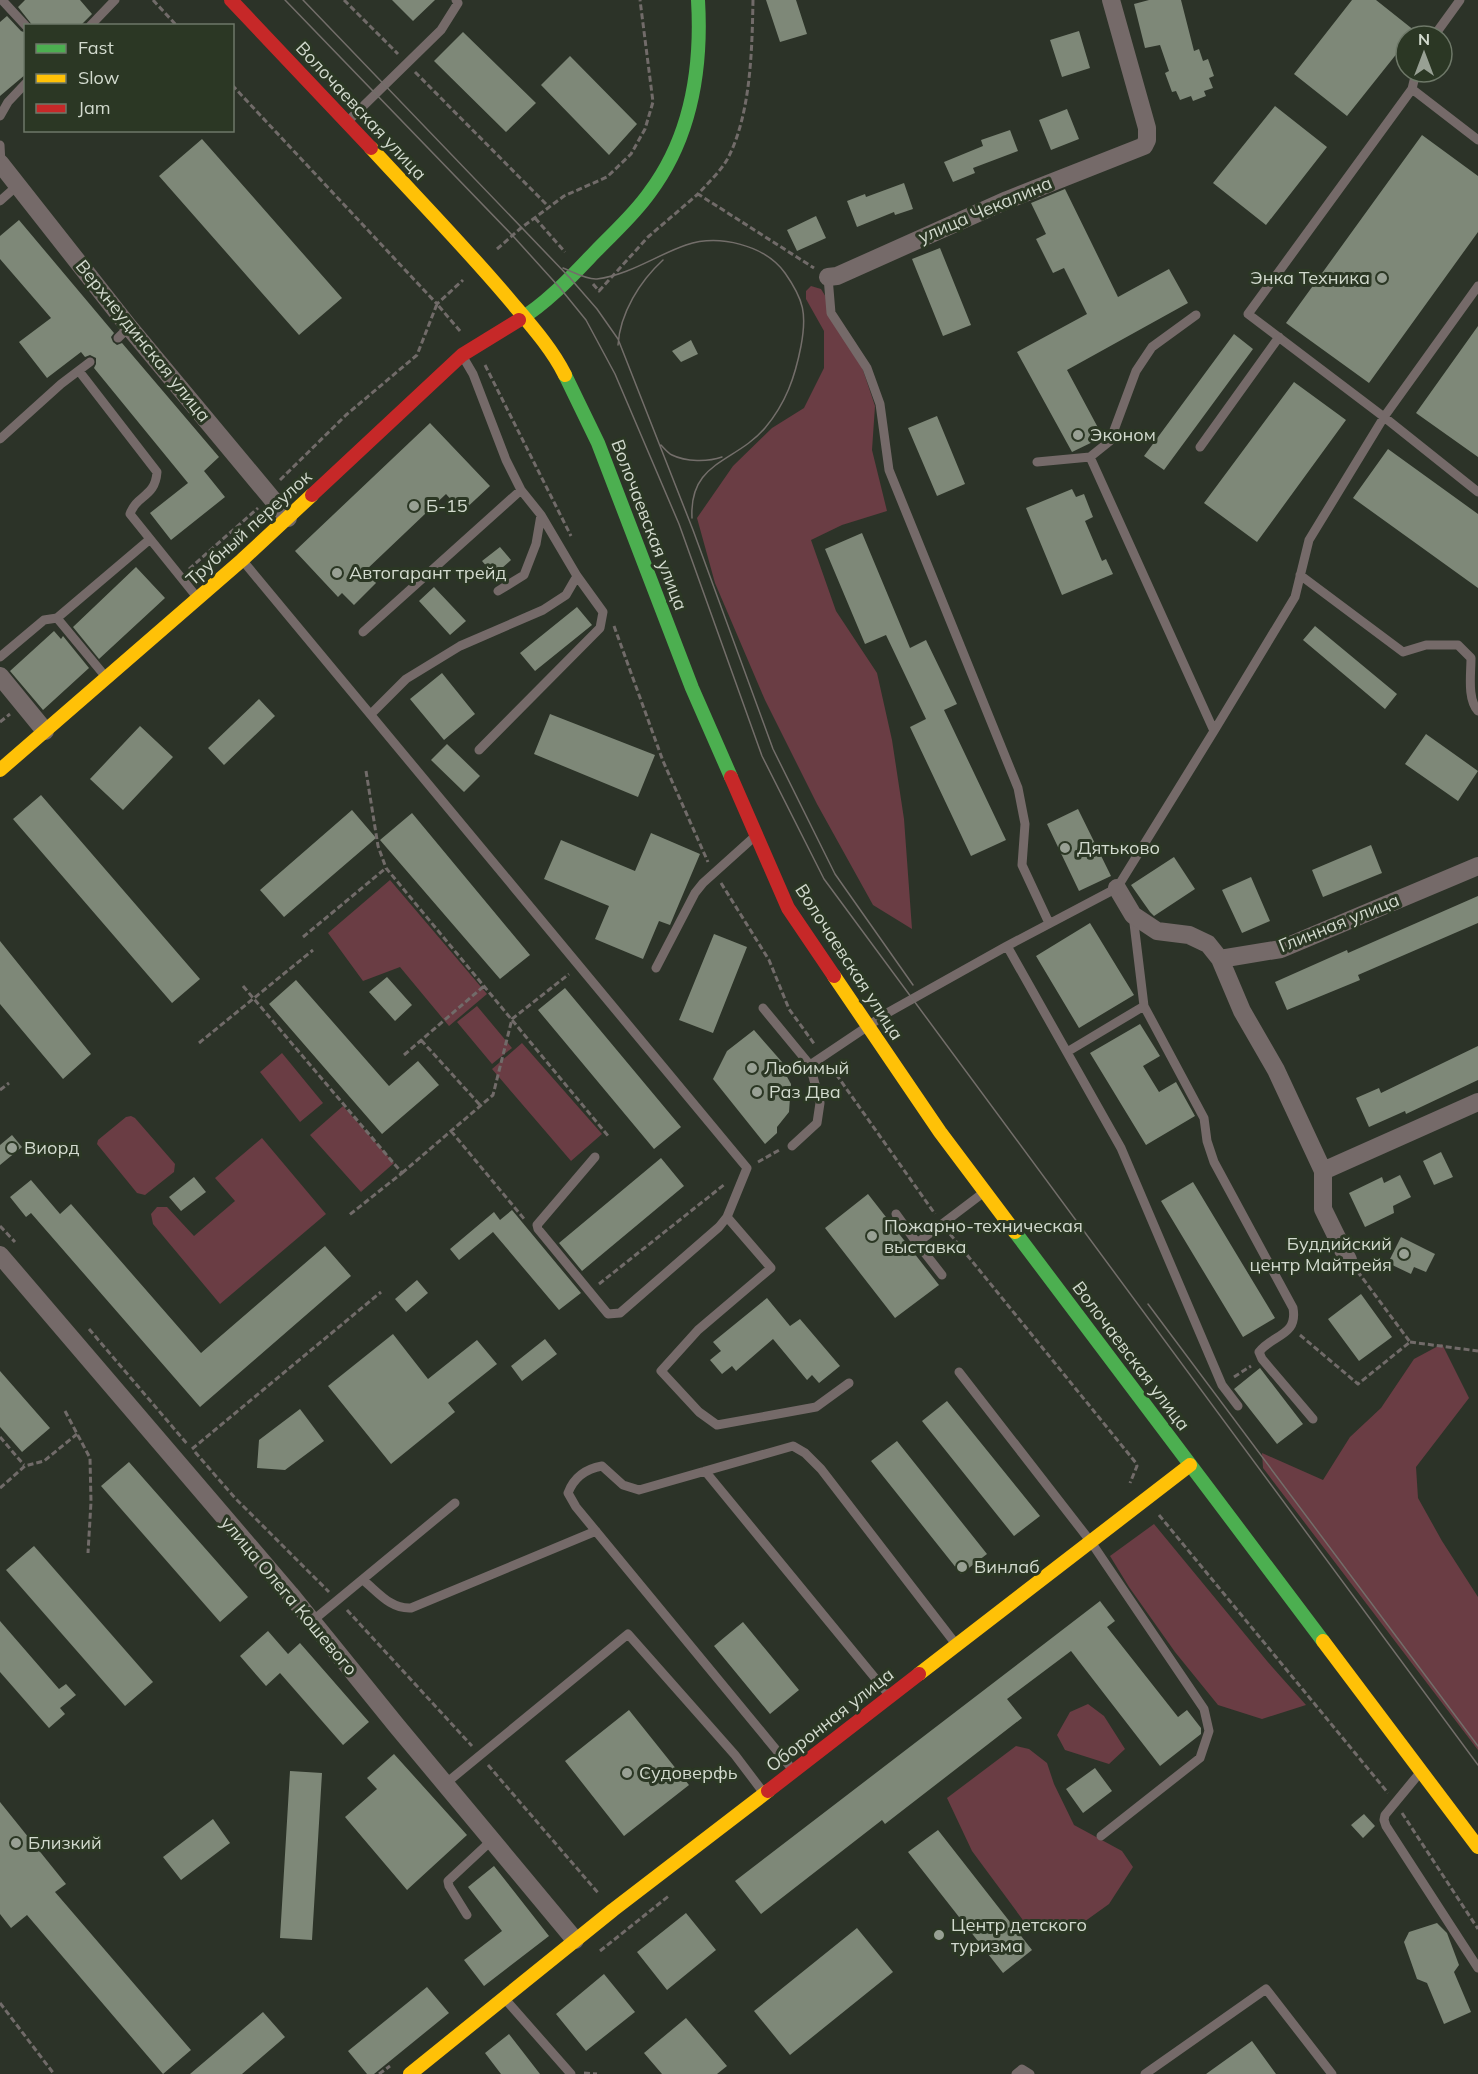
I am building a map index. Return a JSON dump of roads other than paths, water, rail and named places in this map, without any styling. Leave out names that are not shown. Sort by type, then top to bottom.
[{"type":"main road","name":"Волочаевская улица","points":[[231,0],[479,264],[524,317],[560,365],[598,443],[679,656],[788,908],[940,1132],[1478,1847]]},
{"type":"main road","name":"Трубный переулок","points":[[0,770],[242,560],[467,351],[524,317],[560,288],[612,236],[655,185],[684,126],[698,76],[700,54],[698,0]]},
{"type":"main road","name":"Оборонная улица","points":[[410,2074],[613,1910],[1191,1465]]},
{"type":"street","name":"улица Чекалина","points":[[828,277],[837,276],[1006,200],[1144,146],[1147,140],[1147,128],[1111,0]]},
{"type":"street","name":"Верхнеудинская улица","points":[[0,157],[124,333],[288,518]]},
{"type":"street","points":[[0,676],[45,731]]},
{"type":"street","name":"Глинная улица","points":[[1220,959],[1281,949],[1478,866]]},
{"type":"street","points":[[1117,888],[1132,915],[1157,931],[1189,935],[1208,944],[1220,959],[1242,1011],[1276,1070],[1323,1171],[1323,1209],[1348,1260]]},
{"type":"street","points":[[1323,1171],[1478,1102]]},
{"type":"street","name":"улица Олега Кошевого","points":[[0,1255],[290,1594],[575,1940]]},
{"type":"lane","points":[[2,0],[24,24]]},
{"type":"lane","points":[[99,0],[107,9]]},
{"type":"lane","points":[[92,24],[115,0]]},
{"type":"lane","points":[[347,122],[441,30],[458,3],[456,0]]},
{"type":"lane","points":[[1443,24],[1460,0]]},
{"type":"lane","points":[[1413,84],[1412,89],[1248,314],[1478,492]]},
{"type":"lane","points":[[0,116],[8,102],[24,85]]},
{"type":"lane","points":[[1412,89],[1478,140]]},
{"type":"lane","points":[[0,201],[18,185]]},
{"type":"lane","points":[[828,277],[831,313],[867,368],[880,404],[889,470],[1018,788],[1025,824],[1022,865],[1049,923]]},
{"type":"lane","points":[[810,1065],[867,1025],[1007,946],[1117,888],[1294,597],[1309,540],[1384,417],[1478,286]]},
{"type":"lane","points":[[1037,462],[1090,457],[1110,441],[1136,371],[1152,347],[1197,315]]},
{"type":"lane","points":[[1200,447],[1279,337]]},
{"type":"lane","points":[[467,351],[473,374],[506,460],[521,490],[541,515],[576,576],[603,612],[600,628],[479,750]]},
{"type":"lane","points":[[0,439],[61,384],[90,362]]},
{"type":"lane","points":[[79,371],[157,472],[153,489],[133,507],[130,514],[198,598]]},
{"type":"lane","points":[[1090,457],[1214,731]]},
{"type":"lane","points":[[363,632],[521,490]]},
{"type":"lane","points":[[498,591],[524,575],[536,544],[541,515]]},
{"type":"lane","points":[[0,657],[44,620],[57,618],[149,540]]},
{"type":"lane","points":[[242,560],[747,1168],[727,1217],[620,1313],[608,1314],[537,1225],[538,1221],[595,1157]]},
{"type":"lane","points":[[1300,575],[1403,652],[1426,645],[1458,645],[1471,658],[1471,688],[1475,709],[1478,711]]},
{"type":"lane","points":[[371,714],[406,680],[460,646],[543,610],[566,595],[576,576]]},
{"type":"lane","points":[[57,618],[106,677]]},
{"type":"lane","points":[[656,968],[695,893],[755,836]]},
{"type":"lane","points":[[1132,915],[1144,1006],[1204,1118],[1207,1141],[1214,1162],[1293,1308],[1295,1318],[1291,1328],[1259,1352],[1262,1359],[1313,1419]]},
{"type":"lane","points":[[1007,946],[1121,1148],[1222,1385],[1238,1407]]},
{"type":"lane","points":[[1067,1052],[1144,1006]]},
{"type":"lane","points":[[763,1008],[810,1065],[820,1103],[817,1123],[792,1146]]},
{"type":"lane","points":[[917,1243],[985,1191]]},
{"type":"lane","points":[[896,1214],[942,1275]]},
{"type":"lane","points":[[727,1217],[771,1268],[698,1330],[661,1371],[699,1412],[717,1425],[816,1407],[849,1383]]},
{"type":"lane","points":[[959,1372],[1091,1542],[1204,1709],[1209,1731],[1200,1758],[1101,1836]]},
{"type":"lane","points":[[794,1771],[596,1532],[567,1493],[573,1481],[590,1468],[602,1466],[623,1485],[639,1490],[793,1446],[805,1453],[821,1469],[957,1645]]},
{"type":"lane","points":[[705,1471],[890,1697]]},
{"type":"lane","points":[[311,1622],[455,1503]]},
{"type":"lane","points":[[363,1580],[393,1606],[411,1608],[596,1532]]},
{"type":"lane","points":[[445,1784],[628,1634],[735,1755],[764,1794]]},
{"type":"lane","points":[[1421,1771],[1385,1815],[1384,1820],[1478,1968]]},
{"type":"lane","points":[[467,1915],[448,1881],[492,1840]]},
{"type":"lane","points":[[1145,2074],[1266,1989],[1332,2074]]},
{"type":"lane","points":[[503,1997],[569,2074]]},
{"type":"lane","points":[[1016,2074],[1022,2069],[1030,2074]]},
{"type":"tram line","points":[[285,0],[513,236],[586,320],[615,374],[679,524],[762,756],[824,879],[1478,1765]]},
{"type":"tram line","points":[[303,0],[570,278],[597,309],[618,339],[693,530],[773,749],[835,874],[913,985]]},
{"type":"tram line","points":[[563,268],[584,277],[597,279],[632,269],[686,245],[699,242],[727,242],[740,244],[766,255],[785,273],[796,291],[804,316],[804,325],[796,368],[789,389],[765,428],[753,440],[706,474],[698,485],[693,499],[692,518]]},
{"type":"tram line","points":[[618,345],[623,321],[633,298],[663,260]]},
{"type":"tram line","points":[[661,445],[671,454],[684,459],[704,460],[722,457]]},
{"type":"tram line","points":[[1148,1304],[1478,1746]]},
{"type":"place","name":"Энка Техника","points":[[1382,278]]},
{"type":"place","name":"Эконом","points":[[1078,435]]},
{"type":"place","name":"Б-15","points":[[414,506]]},
{"type":"place","name":"Автогарант трейд","points":[[337,573]]},
{"type":"place","name":"Дятьково","points":[[1065,848]]},
{"type":"place","name":"Любимый","points":[[752,1068]]},
{"type":"place","name":"Раз Два","points":[[757,1092]]},
{"type":"place","name":"Виорд","points":[[12,1148]]},
{"type":"place","name":"Пожарно-техническая выставка","points":[[872,1236]]},
{"type":"place","name":"Буддийский центр Майтрейя","points":[[1404,1254]]},
{"type":"place","name":"Винлаб","points":[[962,1567]]},
{"type":"place","name":"Судоверфь","points":[[627,1773]]},
{"type":"place","name":"Близкий","points":[[16,1843]]},
{"type":"place","name":"Центр детского туризма","points":[[939,1935]]}]
